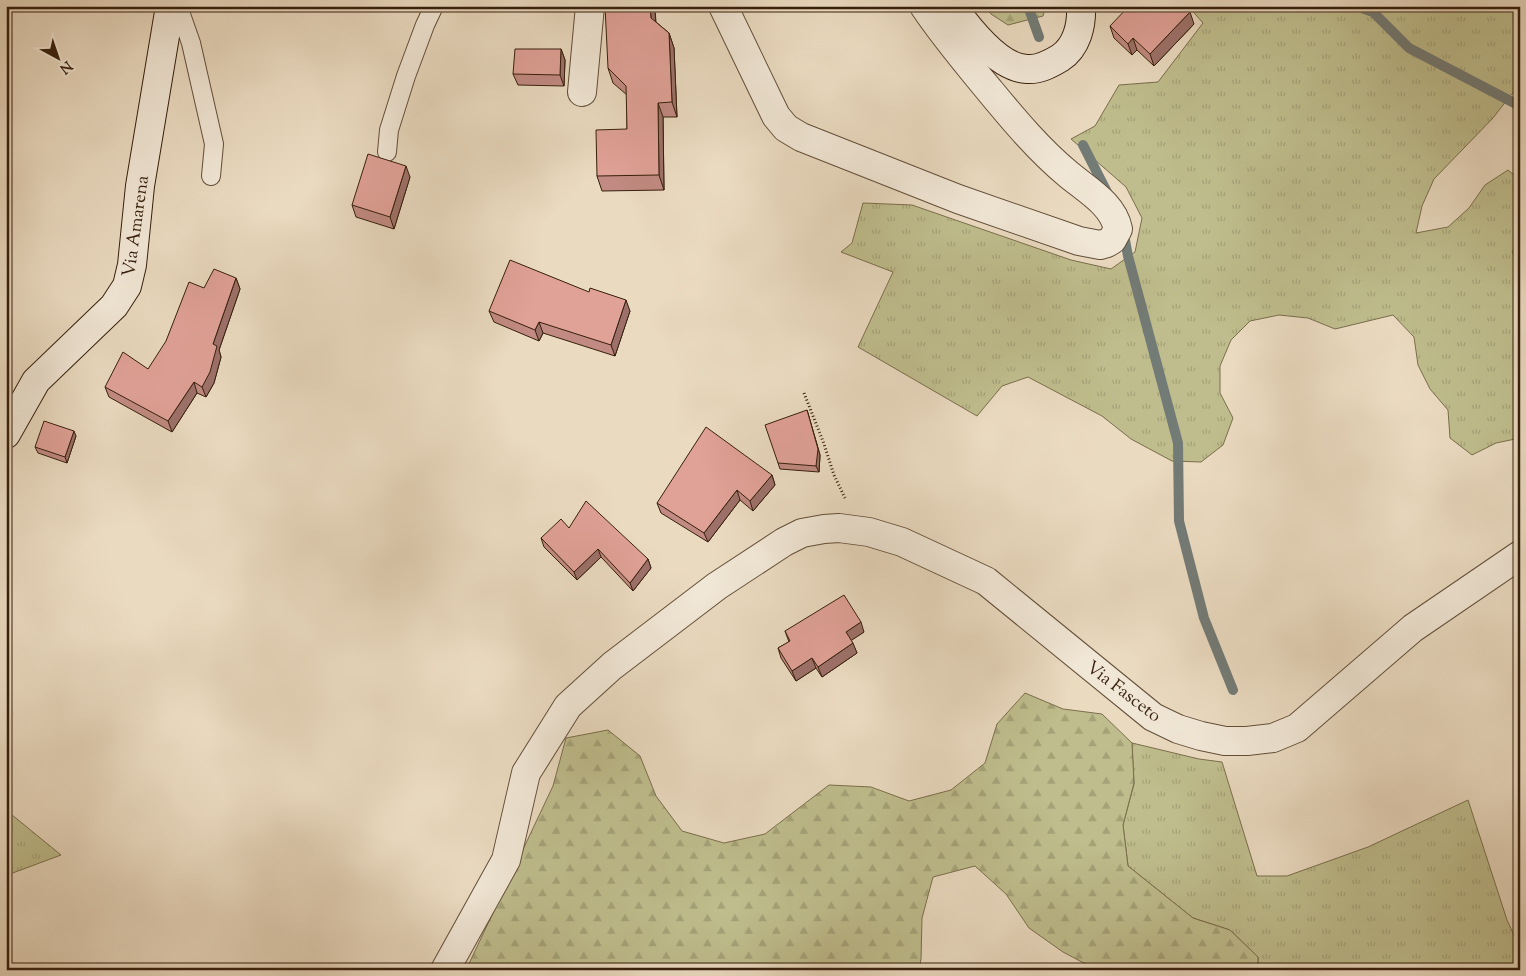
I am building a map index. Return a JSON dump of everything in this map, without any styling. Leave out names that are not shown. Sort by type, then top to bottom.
[{"type":"street","name":"Via Amarena","points":[[6,434],[36,381],[114,306],[127,286],[132,265],[140,186],[170,6]]},
{"type":"street","points":[[582,92],[590,6]]},
{"type":"street","points":[[723,6],[776,116],[786,128],[801,137],[958,199],[1070,238],[1100,245],[1112,240],[1118,229],[1114,215],[1097,197],[1042,151],[958,53],[924,6]]},
{"type":"street","points":[[952,6],[973,33],[994,53],[1015,66],[1026,70],[1043,67],[1064,55],[1079,31],[1081,6]]},
{"type":"street","name":"Via Fasceto","points":[[445,970],[506,860],[526,773],[568,706],[612,666],[717,586],[784,542],[802,534],[838,528],[869,532],[902,542],[986,581],[1153,717],[1193,734],[1225,741],[1273,738],[1297,728],[1413,628],[1520,555]]},
{"type":"lane","points":[[178,6],[191,42],[214,144],[211,176]]},
{"type":"lane","points":[[387,152],[389,130],[403,85],[434,6]]},
{"type":"path","points":[[804,393],[843,495],[869,532]]},
{"type":"green space","points":[[984,6],[1046,6],[1043,16],[1008,25],[991,14]]},
{"type":"green space","points":[[1188,6],[1520,6],[1520,86],[1493,118],[1434,179],[1422,206],[1416,233],[1448,227],[1469,208],[1485,185],[1508,170],[1520,180],[1520,242],[1512,252],[1520,261],[1520,438],[1496,443],[1472,455],[1450,438],[1448,410],[1430,389],[1418,365],[1414,337],[1393,315],[1335,329],[1308,318],[1279,315],[1250,321],[1231,340],[1220,366],[1220,393],[1233,418],[1223,445],[1201,462],[1172,461],[1131,439],[1102,416],[1028,377],[1002,386],[977,416],[858,347],[893,272],[841,252],[852,243],[863,203],[912,205],[1071,260],[1111,269],[1135,252],[1142,218],[1126,187],[1071,139],[1095,126],[1119,85],[1158,82],[1203,23]]},
{"type":"green space","points":[[1025,693],[1063,709],[1102,714],[1132,743],[1134,783],[1123,825],[1128,866],[1193,918],[1230,930],[1258,957],[1258,970],[1097,970],[1063,952],[1029,928],[1006,894],[975,866],[933,877],[922,918],[919,970],[466,970],[553,786],[566,738],[608,730],[640,756],[656,796],[682,831],[724,843],[765,834],[829,785],[871,787],[909,801],[951,790],[985,763],[997,724]]},
{"type":"green space","points":[[1132,743],[1199,759],[1222,762],[1257,876],[1287,876],[1368,847],[1468,800],[1507,920],[1520,948],[1520,970],[1258,970],[1258,957],[1230,930],[1193,918],[1128,866],[1123,825],[1134,784]]},
{"type":"green space","points":[[6,810],[61,855],[6,877]]},
{"type":"building","points":[[605,6],[650,6],[651,18],[669,33],[672,102],[658,103],[659,175],[597,176],[596,130],[627,129],[626,86],[608,68]]},
{"type":"building","points":[[1129,6],[1183,6],[1190,12],[1150,54],[1133,38],[1128,44],[1110,26]]},
{"type":"building","points":[[515,49],[561,49],[560,75],[513,74]]},
{"type":"building","points":[[368,154],[406,166],[390,217],[352,205]]},
{"type":"building","points":[[510,260],[589,292],[590,288],[626,300],[611,345],[539,322],[535,330],[489,311]]},
{"type":"building","points":[[214,269],[236,278],[213,344],[217,346],[210,372],[202,387],[194,382],[168,421],[105,387],[123,352],[148,369],[166,341],[189,282],[204,288]]},
{"type":"building","points":[[807,410],[818,449],[816,466],[778,463],[765,425]]},
{"type":"building","points":[[44,421],[74,431],[65,457],[35,447]]},
{"type":"building","points":[[706,427],[772,475],[750,501],[737,490],[704,533],[657,503]]},
{"type":"building","points":[[586,501],[648,559],[630,583],[598,549],[574,572],[541,538],[561,519],[569,528]]},
{"type":"building","points":[[844,595],[861,622],[846,632],[853,643],[818,667],[812,658],[792,671],[778,648],[790,641],[785,631]]},
{"type":"waterway","points":[[1028,6],[1039,37]]},
{"type":"waterway","points":[[1356,6],[1373,12],[1409,48],[1520,106]]},
{"type":"waterway","points":[[1083,145],[1109,196]]},
{"type":"waterway","points":[[1123,230],[1128,256],[1178,443],[1179,521],[1204,618],[1233,690]]}]
